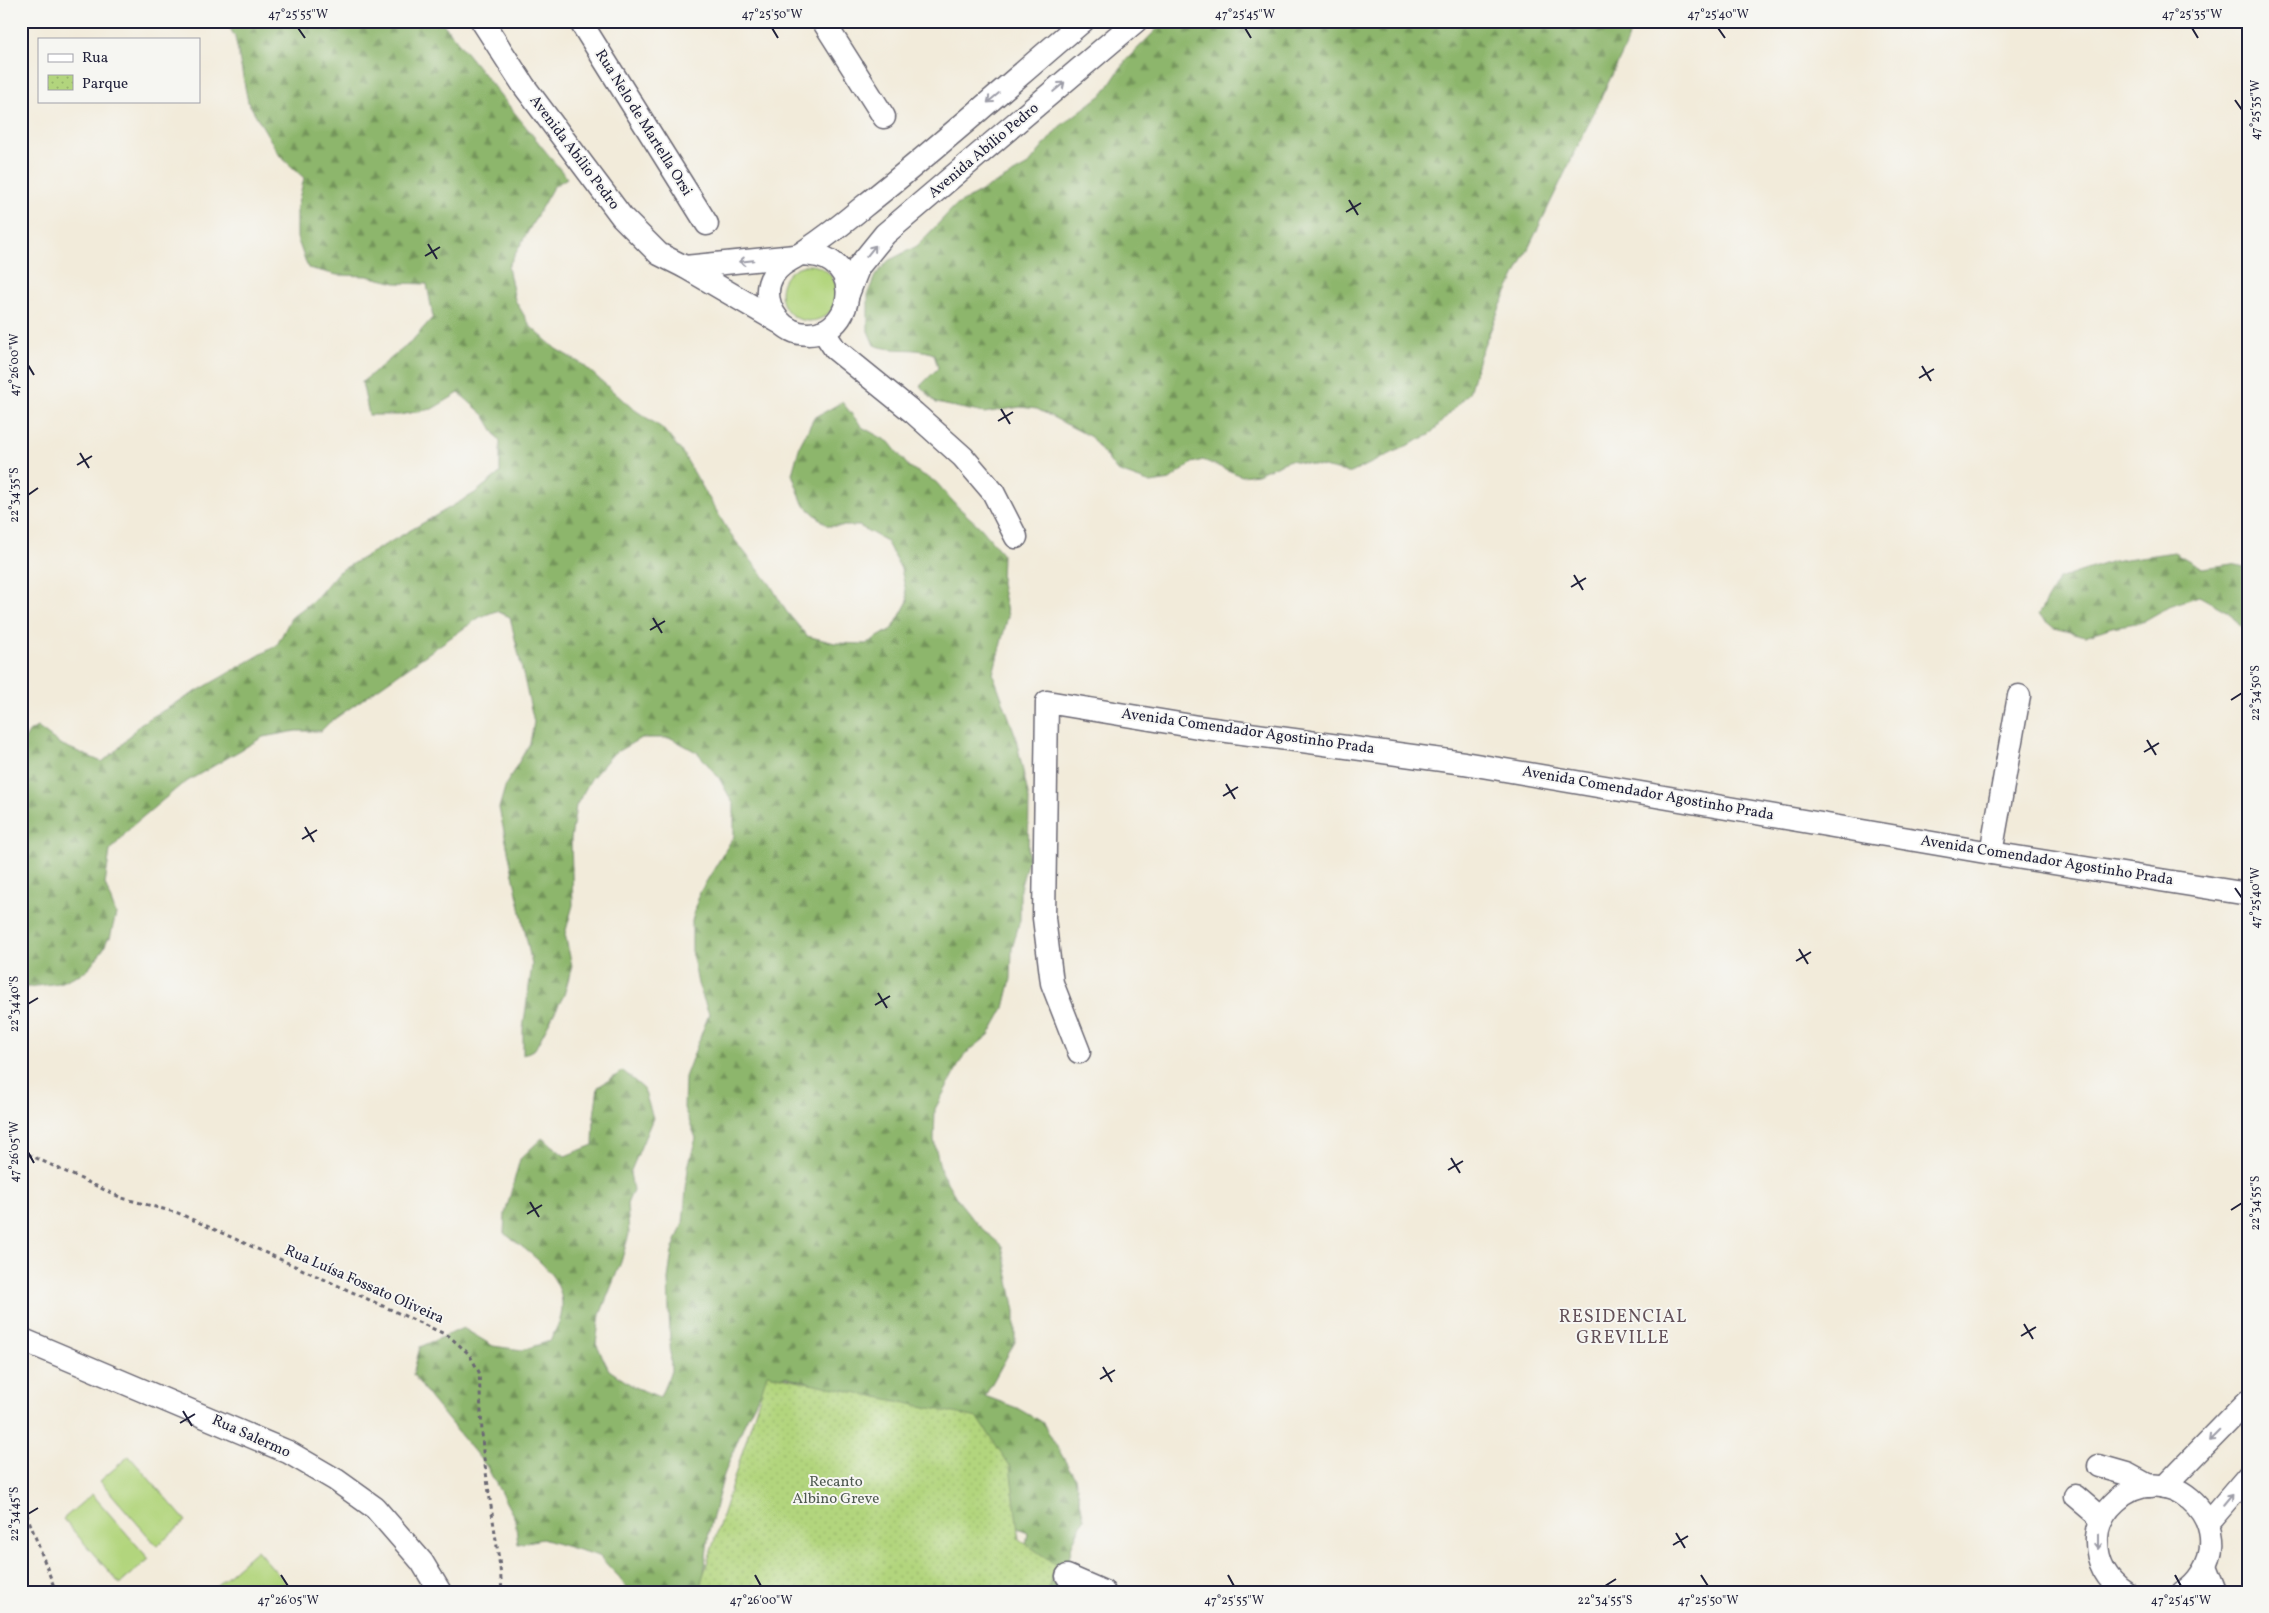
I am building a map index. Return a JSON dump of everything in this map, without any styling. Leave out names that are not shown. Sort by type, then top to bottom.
[{"type":"street","name":"Avenida Abílio Pedro","points":[[482,21],[524,86],[622,218],[659,254],[685,267],[779,322]]},
{"type":"street","name":"Rua Nelo de Martella Orsi","points":[[580,21],[707,224]]},
{"type":"street","points":[[823,21],[884,117]]},
{"type":"street","points":[[685,267],[797,255],[818,255],[834,263],[845,277],[848,294],[845,309],[837,322],[824,331],[808,334],[792,331],[779,322],[770,308],[768,293],[771,277],[781,264],[797,255],[864,207],[1084,21]]},
{"type":"street","name":"Avenida Abílio Pedro","points":[[848,294],[859,266],[885,234],[1136,21]]},
{"type":"street","points":[[824,331],[835,349],[963,457],[993,492],[1016,537]]},
{"type":"street","points":[[1991,853],[2019,696]]},
{"type":"street","name":"Avenida Comendador Agostinho Prada","points":[[1079,1052],[1052,983],[1044,918],[1047,702],[1198,727],[1464,763],[1991,853],[2248,894]]},
{"type":"street","name":"Rua Salermo","points":[[21,1339],[288,1452],[336,1480],[375,1508],[422,1562],[440,1592]]},
{"type":"street","points":[[2125,1592],[2101,1584],[2097,1548],[2098,1533],[2102,1519],[2110,1506],[2121,1496],[2135,1489],[2157,1486],[2248,1401]]},
{"type":"street","points":[[2099,1466],[2128,1474],[2157,1486],[2178,1491],[2191,1499],[2201,1510],[2208,1523],[2211,1538],[2210,1553],[2206,1567],[2198,1579],[2183,1592]]},
{"type":"street","points":[[2208,1523],[2248,1476]]},
{"type":"street","points":[[2074,1496],[2102,1519]]},
{"type":"street","points":[[2206,1567],[2216,1592]]},
{"type":"street","points":[[1067,1576],[1104,1592]]},
{"type":"path","name":"Rua Luísa Fossato Oliveira","points":[[21,1151],[122,1198],[187,1217],[449,1336],[469,1354],[479,1372],[483,1452],[500,1566],[502,1592]]},
{"type":"path","points":[[21,1499],[56,1592]]},
{"type":"green space","points":[[226,21],[441,21],[567,178],[553,187],[508,267],[515,300],[531,327],[556,349],[582,364],[632,408],[662,428],[682,452],[730,534],[770,584],[786,611],[807,636],[835,643],[866,644],[893,628],[908,601],[901,569],[886,541],[859,526],[828,526],[803,504],[792,474],[800,445],[814,418],[842,402],[862,427],[889,442],[909,467],[936,482],[957,506],[981,528],[1002,553],[1001,584],[1008,616],[993,674],[1015,734],[1029,799],[1028,860],[1020,889],[1020,920],[1012,949],[1011,979],[1004,1008],[989,1035],[964,1055],[935,1109],[934,1140],[941,1172],[957,1199],[977,1224],[1002,1246],[1015,1311],[1015,1342],[985,1396],[1017,1408],[1043,1423],[1075,1478],[1084,1519],[1072,1544],[1067,1571],[1068,1592],[1013,1592],[1024,1562],[1028,1532],[1010,1525],[811,1383],[784,1376],[759,1395],[745,1422],[724,1475],[709,1531],[702,1592],[628,1592],[620,1578],[599,1556],[542,1539],[518,1544],[515,1519],[487,1467],[430,1398],[413,1374],[420,1347],[463,1328],[493,1346],[522,1350],[550,1341],[561,1316],[562,1302],[559,1290],[554,1278],[546,1268],[504,1233],[505,1214],[520,1159],[542,1138],[565,1156],[593,1145],[598,1087],[623,1071],[644,1089],[653,1118],[630,1173],[633,1190],[627,1204],[629,1234],[621,1262],[600,1315],[596,1344],[609,1370],[634,1387],[660,1397],[671,1371],[668,1279],[672,1251],[683,1223],[688,1167],[696,1138],[684,1108],[685,1077],[709,1014],[698,984],[692,952],[692,921],[700,892],[734,836],[734,805],[719,778],[698,753],[671,738],[641,738],[613,754],[591,779],[576,806],[571,839],[573,905],[565,934],[572,966],[564,995],[535,1049],[523,1055],[523,1029],[532,965],[499,808],[506,784],[530,743],[534,722],[510,617],[496,611],[480,617],[330,722],[321,731],[296,731],[263,737],[181,785],[132,826],[110,851],[105,884],[116,914],[110,938],[108,938],[104,948],[87,971],[59,983],[21,988],[21,746],[29,732],[37,727],[60,744],[102,762],[118,749],[140,724],[277,645],[291,618],[316,598],[338,572],[475,493],[500,473],[500,442],[484,415],[459,393],[432,409],[399,415],[369,415],[362,382],[411,342],[433,317],[427,284],[396,283],[367,276],[337,275],[308,268],[297,238],[297,207],[304,178],[280,156],[248,102],[235,37]]},
{"type":"green space","points":[[1165,21],[1633,21],[1626,46],[1501,305],[1479,358],[1469,393],[1429,435],[1351,473],[1290,460],[1257,474],[1242,476],[1203,460],[1192,463],[1170,480],[1151,483],[1117,471],[1091,437],[1037,409],[1020,407],[984,413],[936,403],[920,386],[938,368],[934,354],[919,350],[889,349],[874,345],[868,331],[868,293],[875,276],[888,261],[917,246],[955,206],[1028,165],[1059,127],[1104,93],[1126,60]]},
{"type":"green space","points":[[803,265],[815,265],[829,273],[837,287],[835,304],[829,313],[815,321],[803,321],[793,316],[786,309],[781,299],[781,287],[786,277],[793,270]]},
{"type":"green space","points":[[2174,552],[2202,568],[2232,564],[2248,568],[2248,635],[2228,612],[2199,596],[2172,605],[2142,622],[2112,627],[2085,636],[2054,628],[2038,615],[2059,579],[2113,561]]},
{"type":"green space","name":"Recanto Albino Greve","points":[[767,1374],[978,1418],[1010,1466],[1019,1539],[1056,1565],[1047,1592],[698,1592]]},
{"type":"green space","points":[[129,1456],[186,1521],[157,1546],[100,1481]]},
{"type":"green space","points":[[92,1494],[149,1559],[120,1584],[63,1519]]},
{"type":"green space","points":[[257,1550],[293,1591],[209,1592]]},
{"type":"district","name":"RESIDENCIAL GREVILLE","points":[[1623,1327]]}]
